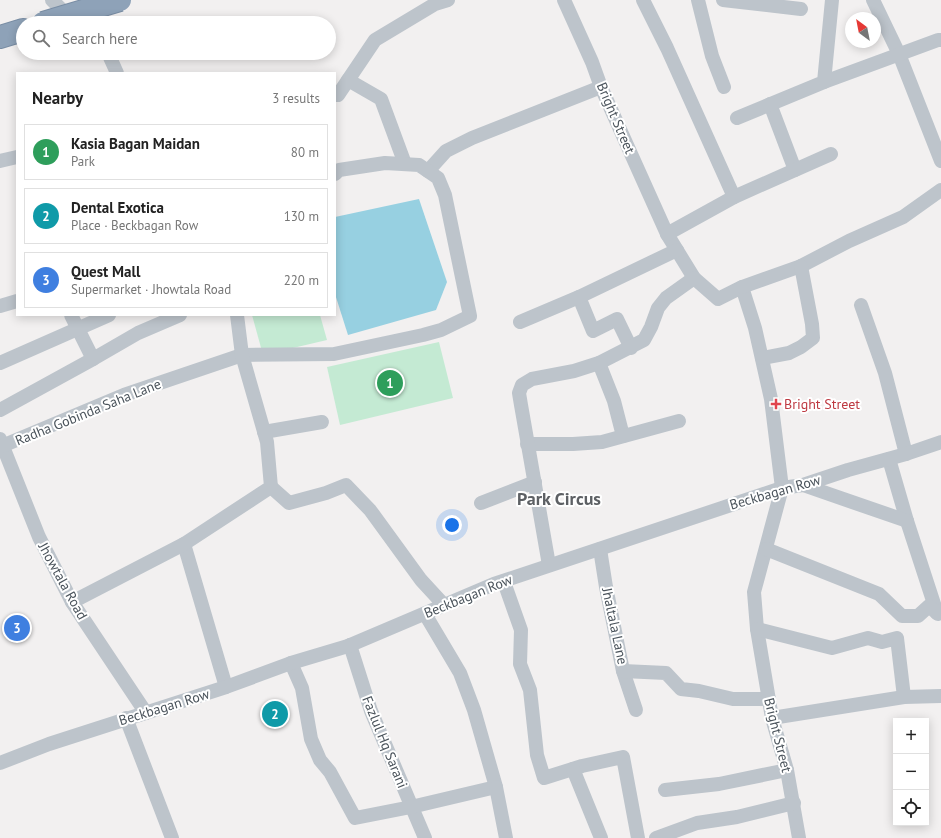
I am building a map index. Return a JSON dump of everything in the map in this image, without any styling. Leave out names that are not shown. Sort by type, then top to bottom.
[{"type":"highway","points":[[66,16],[120,0]]},
{"type":"highway","points":[[0,37],[16,32]]},
{"type":"street","points":[[52,0],[68,16]]},
{"type":"street","points":[[336,95],[338,95],[375,40],[435,4],[448,0]]},
{"type":"street","name":"Bright Street","points":[[564,0],[667,234],[694,278],[718,299],[742,286],[755,328],[771,399],[782,488],[754,592],[757,629],[772,718],[787,770],[799,838]]},
{"type":"street","points":[[643,0],[667,48],[734,197]]},
{"type":"street","points":[[698,0],[712,56],[724,87]]},
{"type":"street","points":[[729,0],[801,9]]},
{"type":"street","points":[[824,82],[832,0]]},
{"type":"street","points":[[873,0],[899,54],[941,161]]},
{"type":"street","points":[[737,118],[824,82],[941,40]]},
{"type":"street","points":[[111,60],[117,72]]},
{"type":"street","points":[[348,80],[382,99],[405,164]]},
{"type":"street","points":[[336,173],[339,170],[385,163],[419,165],[428,171],[446,151],[472,138],[601,87]]},
{"type":"street","points":[[770,104],[795,170]]},
{"type":"street","points":[[667,234],[734,197],[831,154]]},
{"type":"street","points":[[0,161],[16,157]]},
{"type":"street","name":"Radha Gobinda Saha Lane","points":[[1,443],[124,395],[242,355],[334,354],[423,336],[441,330],[470,316],[445,195],[438,178],[428,171]]},
{"type":"street","points":[[742,286],[801,266],[849,241],[903,217],[941,190]]},
{"type":"street","points":[[520,322],[579,297],[677,250]]},
{"type":"street","points":[[762,358],[789,354],[813,338],[812,324],[801,266]]},
{"type":"street","points":[[549,565],[519,393],[522,385],[532,379],[574,371],[599,363],[631,348],[644,340],[651,327],[658,308],[666,298],[694,278]]},
{"type":"street","points":[[579,297],[593,331],[617,319],[631,348]]},
{"type":"street","points":[[0,306],[16,301]]},
{"type":"street","points":[[861,305],[885,373],[906,454]]},
{"type":"street","points":[[72,316],[93,359]]},
{"type":"street","points":[[0,363],[107,316]]},
{"type":"street","points":[[0,410],[93,359],[138,332],[178,316]]},
{"type":"street","points":[[237,316],[242,355],[267,442],[271,487],[289,503],[326,493],[346,485],[370,510],[421,580],[444,606]]},
{"type":"street","points":[[599,363],[614,401],[623,436]]},
{"type":"street","points":[[527,444],[573,444],[602,442],[679,421]]},
{"type":"street","points":[[264,432],[322,422]]},
{"type":"street","name":"Beckbagan Row","points":[[0,763],[49,744],[126,718],[226,687],[350,645],[494,584],[504,582],[549,565],[782,488],[802,485],[941,442]]},
{"type":"street","name":"Jhowtala Road","points":[[1,443],[38,537],[72,602],[146,713]]},
{"type":"street","points":[[889,459],[907,521],[939,614]]},
{"type":"street","points":[[481,502],[535,482]]},
{"type":"street","points":[[802,485],[907,521]]},
{"type":"street","points":[[72,602],[184,544],[271,487]]},
{"type":"street","points":[[184,544],[226,687]]},
{"type":"street","name":"Jhaltala Lane","points":[[600,549],[623,671],[666,673],[681,689],[699,691],[733,699],[769,699]]},
{"type":"street","points":[[766,549],[880,594],[902,616],[918,616],[929,606],[939,614]]},
{"type":"street","points":[[504,582],[521,630],[520,664],[530,690],[537,755],[544,778],[573,769],[623,757],[638,838]]},
{"type":"street","points":[[425,614],[460,673],[474,710],[496,787],[506,838]]},
{"type":"street","points":[[757,629],[832,648],[868,638],[882,642],[897,638],[904,697]]},
{"type":"street","name":"Fazlul Hq Sarani","points":[[350,645],[371,711],[424,838]]},
{"type":"street","points":[[291,664],[302,688],[311,738],[320,760],[330,772],[355,818],[411,807],[496,787]]},
{"type":"street","points":[[623,671],[636,710]]},
{"type":"street","points":[[772,718],[904,697],[941,696]]},
{"type":"street","points":[[126,718],[172,838]]},
{"type":"street","points":[[573,769],[601,838]]},
{"type":"street","points":[[665,790],[719,784],[787,770]]},
{"type":"street","points":[[656,838],[697,823],[737,817],[794,803]]},
{"type":"green space","points":[[252,316],[320,316],[327,340],[263,355]]},
{"type":"green space","points":[[439,342],[453,398],[340,425],[327,367]]},
{"type":"water","points":[[419,199],[447,282],[436,310],[348,335],[336,297],[336,217]]},
{"type":"place","name":"Kasia Bagan Maidan","points":[[390,383]]},
{"type":"place","name":"Bright Street","points":[[776,404]]},
{"type":"place","name":"Quest Mall","points":[[17,628]]},
{"type":"place","name":"Dental Exotica","points":[[275,714]]},
{"type":"district","name":"Park Circus","points":[[559,499]]}]
